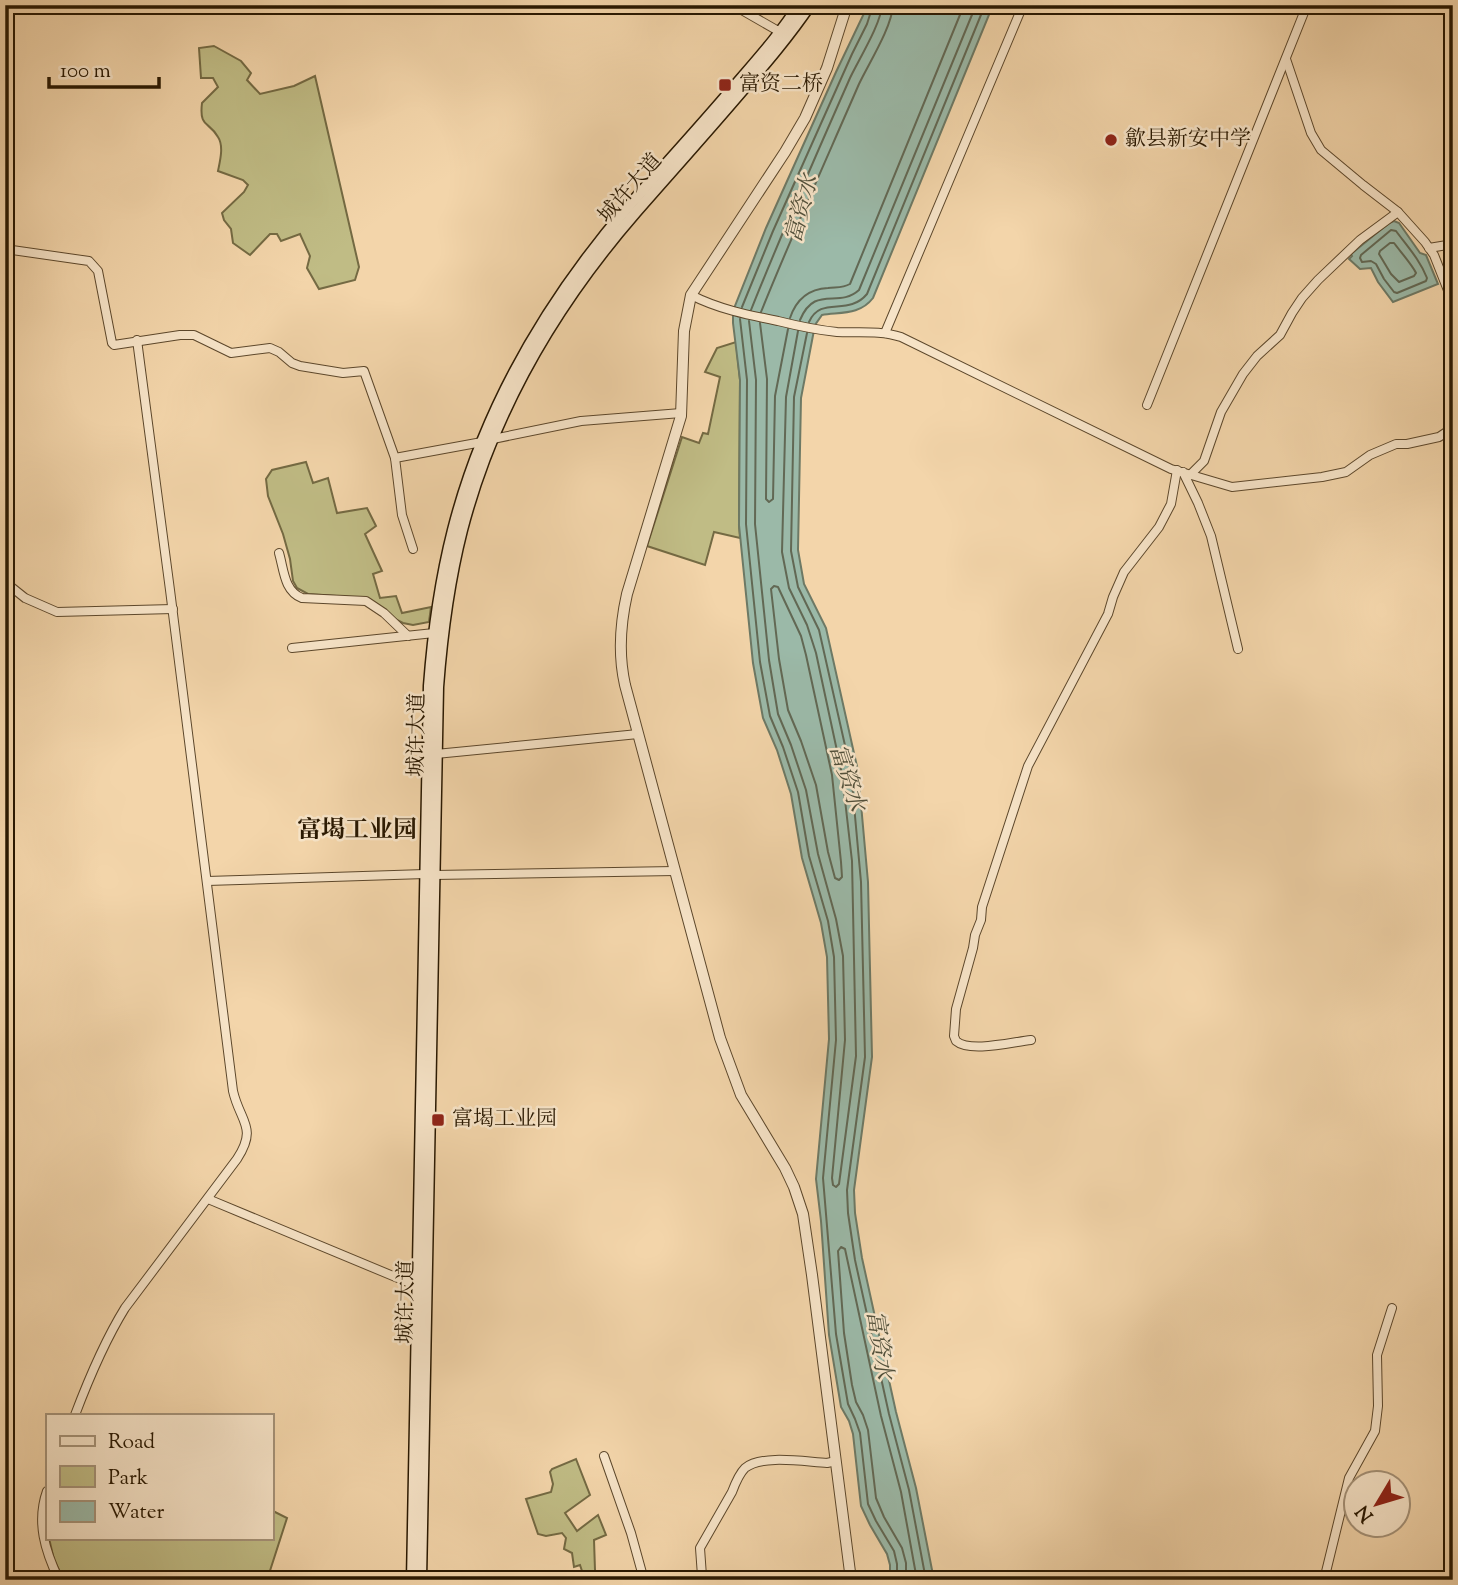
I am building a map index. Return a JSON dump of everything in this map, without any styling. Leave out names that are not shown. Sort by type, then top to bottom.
[{"type":"main road","name":"城许大道","points":[[412,1580],[429,874],[439,677],[451,579],[469,505],[488,440],[518,365],[547,315],[610,228],[748,71],[799,5]]},
{"type":"main road","name":"城许大道","points":[[421,1580],[429,686],[434,633],[454,527],[470,476],[488,440],[540,344],[581,281],[636,211],[772,57],[810,5]]},
{"type":"street","points":[[733,5],[780,32]]},
{"type":"street","points":[[847,5],[827,68],[805,118],[691,295],[684,331],[681,413],[627,594],[620,647],[622,672],[712,1015],[727,1061],[747,1106],[785,1168],[803,1214],[851,1580]]},
{"type":"street","points":[[886,333],[1023,5]]},
{"type":"street","points":[[1147,405],[1307,5]]},
{"type":"street","points":[[1286,58],[1311,133],[1321,150],[1398,212],[1434,255],[1453,303]]},
{"type":"street","points":[[1031,1040],[963,1046],[954,1036],[956,1009],[981,920],[982,907],[1031,758],[1108,614],[1124,572],[1159,527],[1183,472],[1206,458],[1220,412],[1243,374],[1257,356],[1280,335],[1302,298],[1318,281],[1360,240],[1398,212]]},
{"type":"street","points":[[1429,248],[1453,244]]},
{"type":"street","points":[[5,249],[89,261],[98,271],[114,345],[190,335],[231,353],[270,348],[300,366],[343,373],[364,371],[395,458],[402,515],[413,549]]},
{"type":"street","points":[[691,295],[732,311],[818,330],[886,333],[901,337],[1183,472],[1232,487],[1346,472],[1370,455],[1395,444],[1439,437],[1453,430]]},
{"type":"street","points":[[75,1414],[116,1322],[243,1150],[248,1134],[233,1091],[137,341]]},
{"type":"street","points":[[395,458],[581,421],[681,413]]},
{"type":"street","points":[[1183,472],[1212,536],[1238,649]]},
{"type":"street","points":[[279,553],[289,589],[295,595],[302,598],[366,601],[384,613],[408,636]]},
{"type":"street","points":[[5,582],[25,598],[57,612],[173,609]]},
{"type":"street","points":[[292,648],[434,633]]},
{"type":"street","points":[[436,754],[638,734]]},
{"type":"street","points":[[206,881],[429,874],[675,871]]},
{"type":"street","points":[[208,1199],[417,1286]]},
{"type":"street","points":[[1324,1580],[1349,1478],[1375,1431],[1378,1406],[1377,1355],[1392,1308]]},
{"type":"street","points":[[604,1456],[644,1580]]},
{"type":"street","points":[[692,1580],[702,1576],[700,1548],[735,1482],[746,1468],[769,1460],[827,1463],[836,1461]]},
{"type":"street","points":[[46,1495],[42,1513],[43,1532],[49,1559],[59,1580]]},
{"type":"green space","points":[[214,46],[241,61],[251,73],[247,80],[260,94],[294,86],[315,76],[359,267],[355,280],[319,289],[307,268],[310,256],[300,234],[281,241],[277,234],[270,234],[250,255],[233,243],[231,229],[222,213],[248,185],[243,180],[218,171],[220,141],[202,117],[202,103],[218,87],[213,78],[201,78],[199,48]]},
{"type":"green space","points":[[736,342],[740,380],[740,538],[714,532],[705,565],[647,546],[682,437],[699,443],[703,433],[708,434],[720,377],[705,372],[717,348]]},
{"type":"green space","points":[[306,462],[313,483],[328,478],[337,513],[367,508],[376,526],[365,534],[382,571],[373,574],[380,598],[396,596],[402,613],[431,607],[429,622],[413,625],[403,623],[364,598],[308,594],[297,588],[293,581],[283,534],[268,496],[266,479],[272,470]]},
{"type":"green space","points":[[576,1459],[590,1495],[565,1513],[577,1531],[598,1515],[606,1535],[594,1540],[595,1570],[597,1577],[609,1575],[611,1580],[585,1580],[580,1565],[574,1567],[572,1553],[564,1549],[566,1538],[562,1533],[546,1536],[538,1534],[526,1499],[551,1492],[552,1469]]},
{"type":"green space","points":[[273,1511],[287,1518],[267,1580],[64,1580],[54,1560],[49,1540],[273,1540]]},
{"type":"water","name":"富资水","points":[[868,5],[993,5],[873,298],[856,310],[822,315],[815,325],[801,398],[798,550],[804,584],[826,628],[858,771],[868,882],[872,1057],[854,1190],[855,1213],[862,1258],[916,1488],[934,1580],[890,1580],[887,1554],[861,1506],[853,1434],[841,1407],[829,1335],[816,1179],[829,1039],[827,957],[821,923],[802,858],[791,794],[763,718],[753,663],[739,525],[740,380],[733,311],[766,228]]},
{"type":"water","points":[[1394,221],[1399,223],[1420,253],[1426,255],[1438,284],[1393,302],[1371,268],[1360,269],[1349,259],[1351,254]]},
{"type":"place","name":"富资二桥","points":[[725,85]]},
{"type":"place","name":"歙县新安中学","points":[[1111,140]]},
{"type":"place","name":"富堨工业园","points":[[438,1120]]},
{"type":"district","name":"富堨工业园","points":[[357,831]]}]
